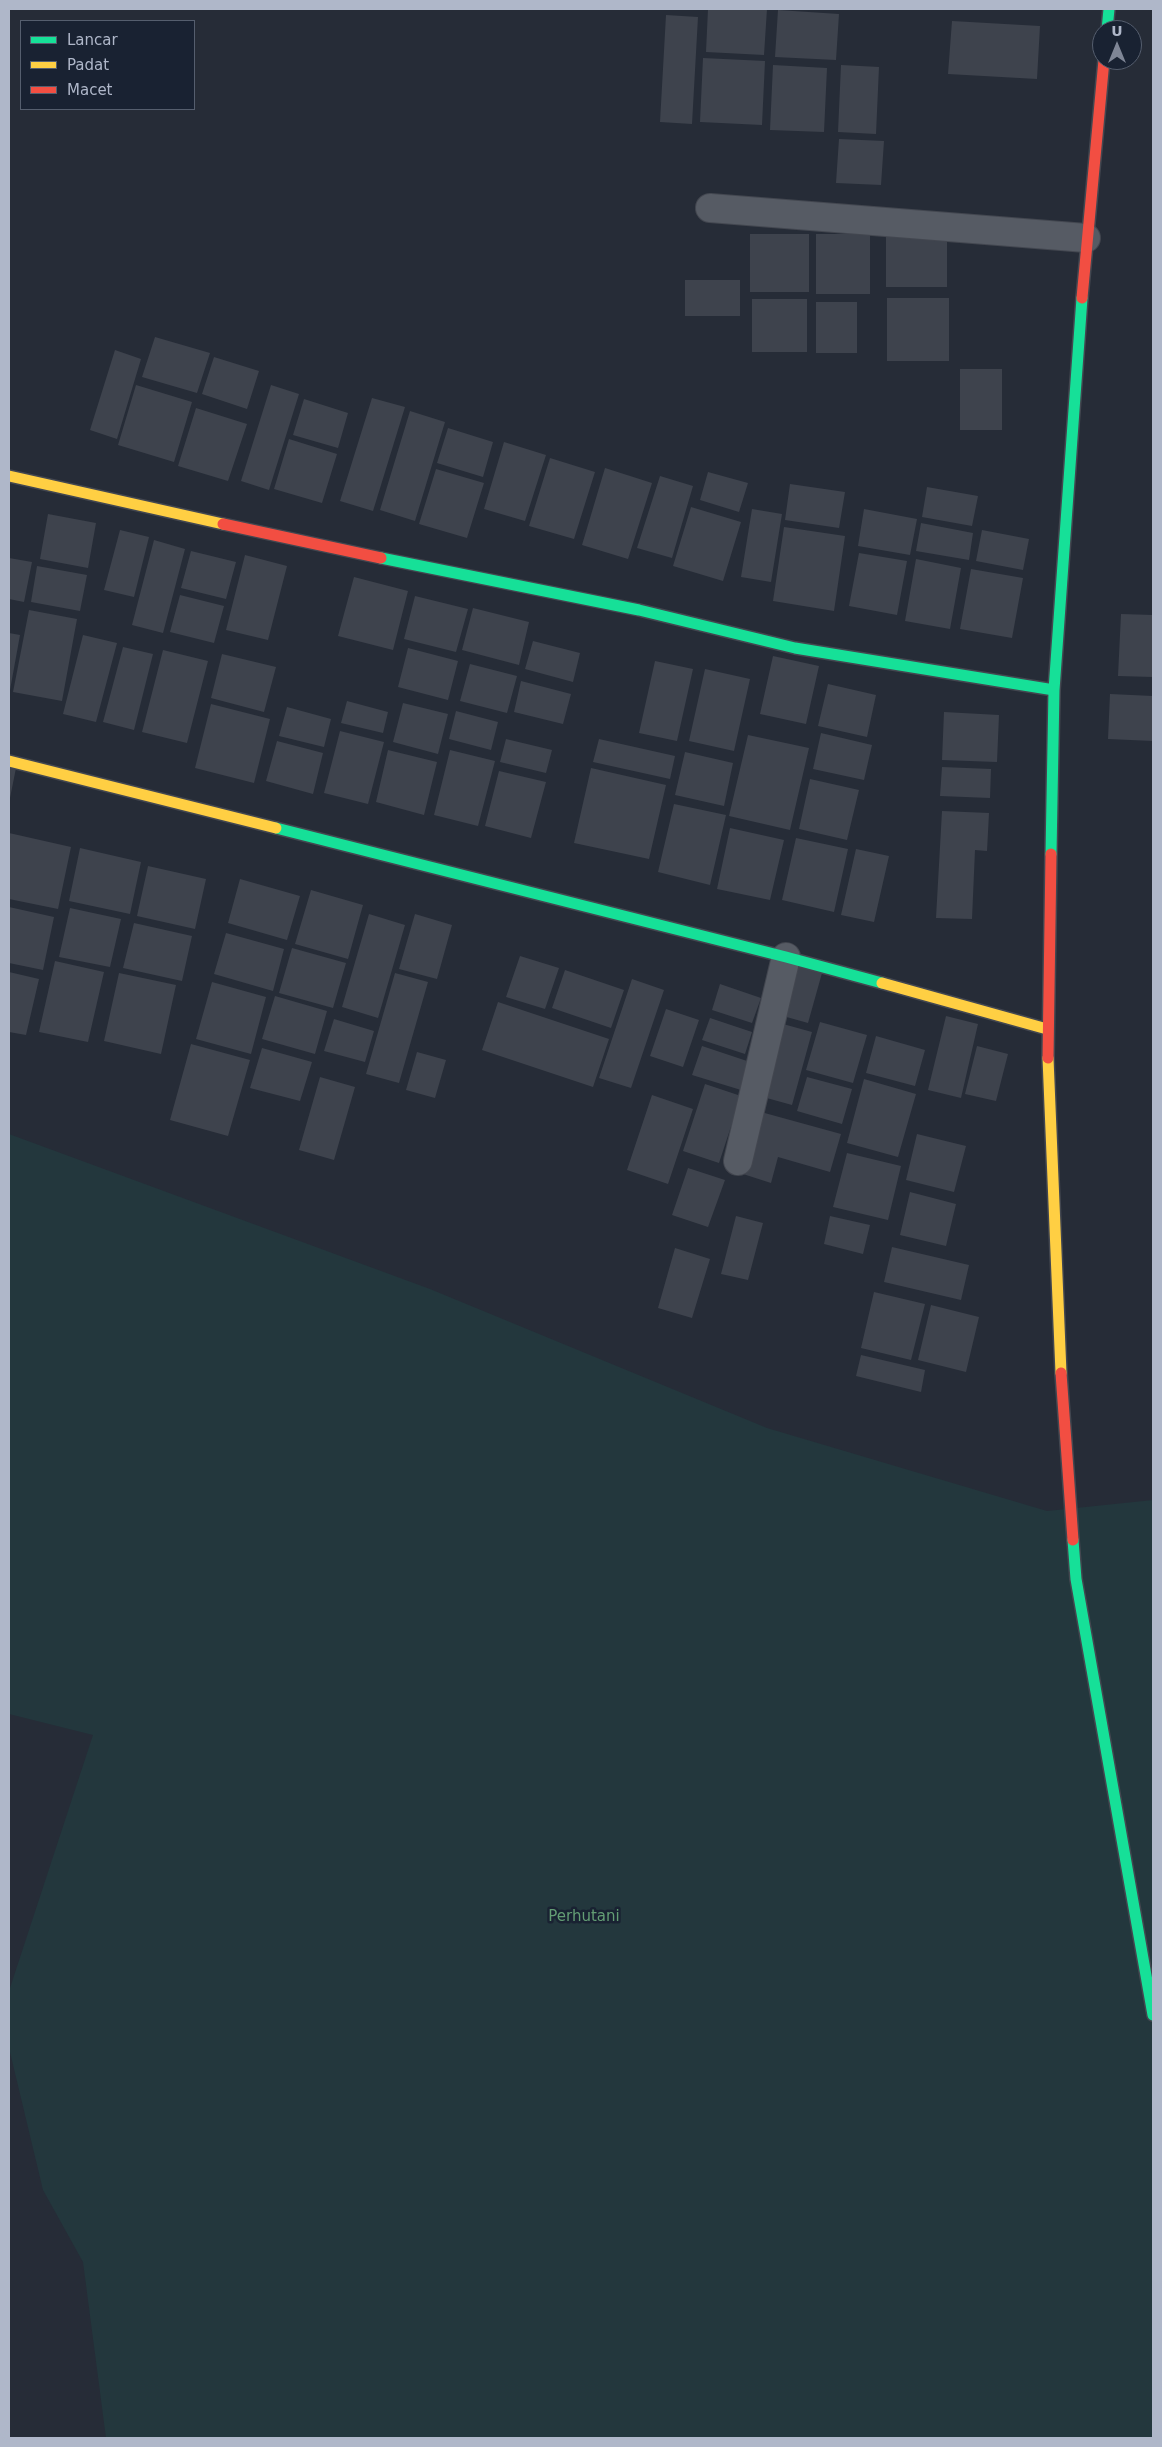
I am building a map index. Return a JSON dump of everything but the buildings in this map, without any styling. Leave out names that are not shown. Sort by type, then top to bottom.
[{"type":"street","points":[[1103,70],[1086,238],[1054,690],[1047,1029],[1063,1426],[1076,1579],[1153,2015]]},
{"type":"street","points":[[710,208],[1086,238]]},
{"type":"street","points":[[9,476],[321,546],[639,610],[795,648],[1054,690]]},
{"type":"street","points":[[9,761],[786,957],[1047,1029]]},
{"type":"street","points":[[738,1161],[786,957]]},
{"type":"green space","name":"Perhutani","points":[[9,1134],[430,1289],[767,1428],[1047,1511],[1153,1500],[1153,2438],[106,2438],[83,2262],[43,2190],[9,2048],[9,1991],[93,1735],[9,1714]]},
{"type":"traffic: fast","points":[[1108,20],[1109,9]]},
{"type":"traffic: fast","points":[[1051,854],[1054,690],[1082,298]]},
{"type":"traffic: fast","points":[[381,558],[639,610],[795,648],[1054,690]]},
{"type":"traffic: fast","points":[[276,828],[882,983]]},
{"type":"traffic: fast","points":[[1073,1540],[1076,1579],[1153,2015]]},
{"type":"traffic: slow","points":[[9,476],[223,524]]},
{"type":"traffic: slow","points":[[9,761],[276,828]]},
{"type":"traffic: slow","points":[[882,983],[1047,1029]]},
{"type":"traffic: slow","points":[[1048,1058],[1061,1373]]},
{"type":"traffic: jam","points":[[1082,298],[1103,70]]},
{"type":"traffic: jam","points":[[223,524],[381,558]]},
{"type":"traffic: jam","points":[[1048,1058],[1051,854]]},
{"type":"traffic: jam","points":[[1061,1373],[1073,1540]]}]
